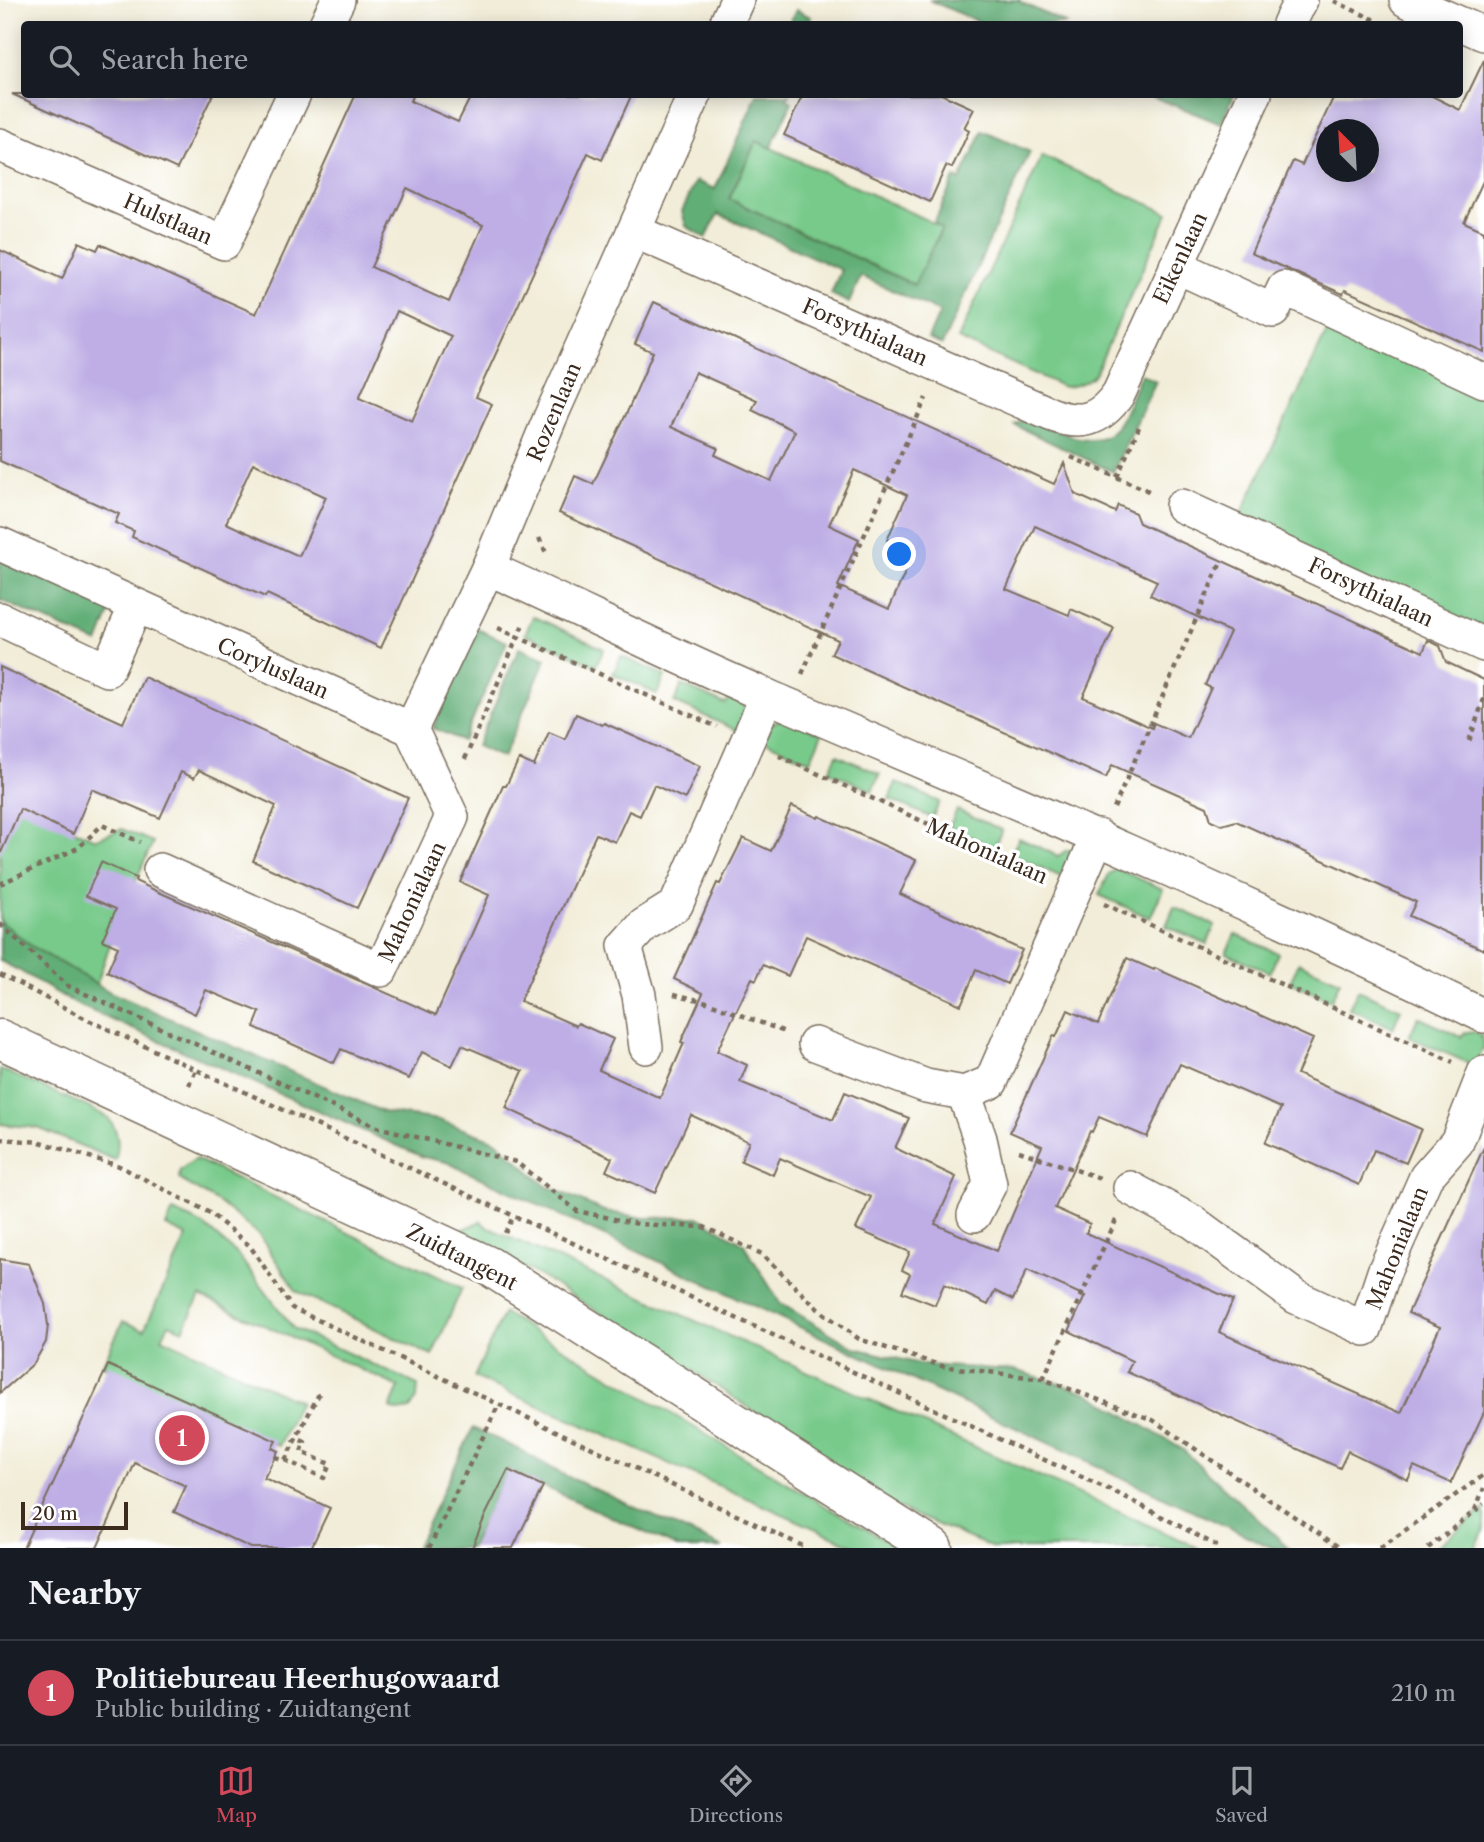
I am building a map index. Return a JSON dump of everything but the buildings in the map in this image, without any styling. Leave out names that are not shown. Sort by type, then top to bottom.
[{"type":"main road","name":"Zuidtangent","points":[[0,1039],[489,1266],[933,1548]]},
{"type":"street","points":[[328,21],[338,0]]},
{"type":"street","points":[[727,21],[737,0]]},
{"type":"street","points":[[1290,21],[1301,0]]},
{"type":"street","points":[[1406,0],[1454,21]]},
{"type":"street","points":[[1463,25],[1484,34]]},
{"type":"street","name":"Hulstlaan","points":[[0,145],[224,243],[291,98]]},
{"type":"street","name":"Rozenlaan","points":[[411,729],[488,568],[550,418],[693,98]]},
{"type":"street","name":"Eikenlaan","points":[[1097,415],[1110,407],[1119,393],[1253,98]]},
{"type":"street","name":"Forsythialaan","points":[[634,230],[1065,420],[1081,420],[1097,415]]},
{"type":"street","points":[[1176,266],[1273,311],[1284,288],[1484,381]]},
{"type":"street","name":"Forsythialaan","points":[[1182,506],[1484,645]]},
{"type":"street","name":"Coryluslaan","points":[[0,544],[411,729]]},
{"type":"street","points":[[488,568],[778,700],[1100,837],[1370,960],[1484,1016]]},
{"type":"street","points":[[0,620],[107,670],[136,606]]},
{"type":"street","points":[[646,1047],[639,995],[625,946],[643,925],[676,905],[747,741],[778,700]]},
{"type":"street","name":"Mahonialaan","points":[[160,870],[381,970],[452,817],[411,729]]},
{"type":"street","name":"Mahonialaan","points":[[964,1093],[991,1082],[1074,890],[1100,837]]},
{"type":"street","points":[[815,1044],[926,1086],[964,1093],[980,1139],[990,1184],[974,1215]]},
{"type":"street","name":"Mahonialaan","points":[[1130,1188],[1193,1222],[1296,1297],[1365,1329],[1384,1272],[1426,1177],[1457,1142],[1483,1074]]},
{"type":"path","points":[[1333,1],[1378,21]]},
{"type":"path","points":[[778,700],[942,366]]},
{"type":"path","points":[[1100,837],[1235,529]]},
{"type":"path","points":[[445,804],[551,558],[540,543],[538,533]]},
{"type":"path","name":"Mahonialaan","points":[[466,613],[1483,1074]]},
{"type":"path","points":[[1469,741],[1484,699]]},
{"type":"path","points":[[0,884],[78,848],[102,825],[158,850],[160,870]]},
{"type":"path","points":[[0,924],[68,986],[377,1127],[516,1163],[577,1210],[638,1224],[704,1227],[762,1254],[818,1310],[859,1339],[942,1366],[1043,1379],[1153,1420],[1340,1548]]},
{"type":"path","points":[[0,974],[100,1026],[1111,1490],[1222,1548]]},
{"type":"path","points":[[639,995],[687,995],[815,1044]]},
{"type":"path","points":[[0,1139],[40,1142],[119,1166],[210,1213],[250,1246],[292,1308],[807,1548]]},
{"type":"path","points":[[980,1139],[1130,1188],[1043,1379]]},
{"type":"path","points":[[285,1460],[320,1392]]},
{"type":"path","points":[[429,1548],[499,1404]]},
{"type":"path","points":[[275,1457],[324,1478],[330,1464],[301,1452],[305,1442],[296,1438]]},
{"type":"path","points":[[1380,1548],[1484,1475]]},
{"type":"path","points":[[1475,1510],[1484,1489]]},
{"type":"path","points":[[1428,1548],[1484,1504]]},
{"type":"green space","points":[[929,0],[1020,0],[1061,21],[977,21]]},
{"type":"green space","points":[[796,10],[811,17],[809,21],[790,21]]},
{"type":"green space","points":[[756,98],[788,98],[792,102],[771,148],[756,141],[729,199],[914,285],[942,228],[934,223],[954,178],[960,180],[983,131],[1030,152],[942,345],[928,339],[940,312],[861,276],[849,303],[831,294],[841,270],[718,214],[706,238],[686,226],[682,211],[696,181],[715,189]]},
{"type":"green space","points":[[1156,98],[1233,98],[1221,124]]},
{"type":"green space","points":[[756,141],[942,227],[915,285],[729,199]]},
{"type":"green space","points":[[1042,156],[1168,213],[1095,374],[1084,382],[1069,387],[958,339]]},
{"type":"green space","points":[[1334,316],[1484,386],[1484,636],[1238,521]]},
{"type":"green space","points":[[1141,374],[1156,381],[1113,472],[1014,425],[1028,418],[1084,439],[1106,436],[1119,424]]},
{"type":"green space","points":[[0,560],[112,607],[98,643],[0,600]]},
{"type":"green space","points":[[533,616],[604,649],[596,666],[525,634]]},
{"type":"green space","points":[[477,629],[507,642],[463,741],[433,728]]},
{"type":"green space","points":[[519,648],[546,659],[503,758],[477,746]]},
{"type":"green space","points":[[621,656],[665,676],[657,694],[613,674]]},
{"type":"green space","points":[[682,685],[725,704],[732,697],[746,701],[740,732],[674,702]]},
{"type":"green space","points":[[784,718],[822,734],[810,761],[764,741],[771,724]]},
{"type":"green space","points":[[837,755],[880,774],[872,791],[829,771]]},
{"type":"green space","points":[[896,782],[940,802],[932,818],[889,799]]},
{"type":"green space","points":[[0,799],[96,839],[122,829],[153,842],[122,912],[97,984],[31,946],[0,921]]},
{"type":"green space","points":[[957,810],[1002,830],[994,847],[949,827]]},
{"type":"green space","points":[[1019,838],[1058,856],[1067,850],[1075,850],[1074,883],[1011,854]]},
{"type":"green space","points":[[1117,869],[1163,889],[1150,918],[1099,895],[1109,874]]},
{"type":"green space","points":[[1174,907],[1215,925],[1207,944],[1166,926]]},
{"type":"green space","points":[[0,921],[31,946],[112,993],[383,1112],[439,1120],[496,1141],[546,1186],[604,1211],[644,1218],[698,1217],[743,1243],[780,1303],[855,1348],[924,1365],[1015,1370],[1086,1392],[1182,1449],[1289,1548],[1273,1548],[446,1162],[423,1157],[76,1004],[0,961]]},
{"type":"green space","points":[[1235,934],[1278,953],[1270,973],[1226,953]]},
{"type":"green space","points":[[1299,963],[1340,981],[1331,1001],[1290,982]]},
{"type":"green space","points":[[1358,990],[1401,1009],[1393,1028],[1349,1008]]},
{"type":"green space","points":[[1418,1017],[1461,1037],[1470,1032],[1481,1035],[1484,1047],[1475,1066],[1409,1037]]},
{"type":"green space","points":[[0,1069],[109,1119],[118,1139],[115,1160],[38,1128],[0,1124]]},
{"type":"green space","points":[[196,1159],[462,1288],[432,1356],[296,1291],[259,1235],[221,1204],[179,1179],[180,1170]]},
{"type":"green space","points":[[173,1211],[204,1225],[237,1254],[293,1328],[418,1385],[417,1398],[410,1409],[398,1411],[390,1408],[399,1387],[200,1296],[183,1330],[169,1324],[162,1338],[300,1402],[279,1446],[102,1366],[123,1321],[144,1330],[187,1236],[166,1226]]},
{"type":"green space","points":[[481,1221],[487,1227],[1199,1548],[993,1548],[898,1508],[697,1373],[547,1280],[459,1231]]},
{"type":"green space","points":[[504,1313],[900,1548],[859,1548],[474,1377]]},
{"type":"green space","points":[[473,1428],[562,1474],[723,1548],[679,1548],[508,1470],[470,1548],[416,1548]]},
{"type":"green space","points":[[1484,1509],[1484,1531],[1475,1548],[1435,1548]]},
{"type":"place","name":"Politiebureau Heerhugowaard","points":[[182,1438]]}]
